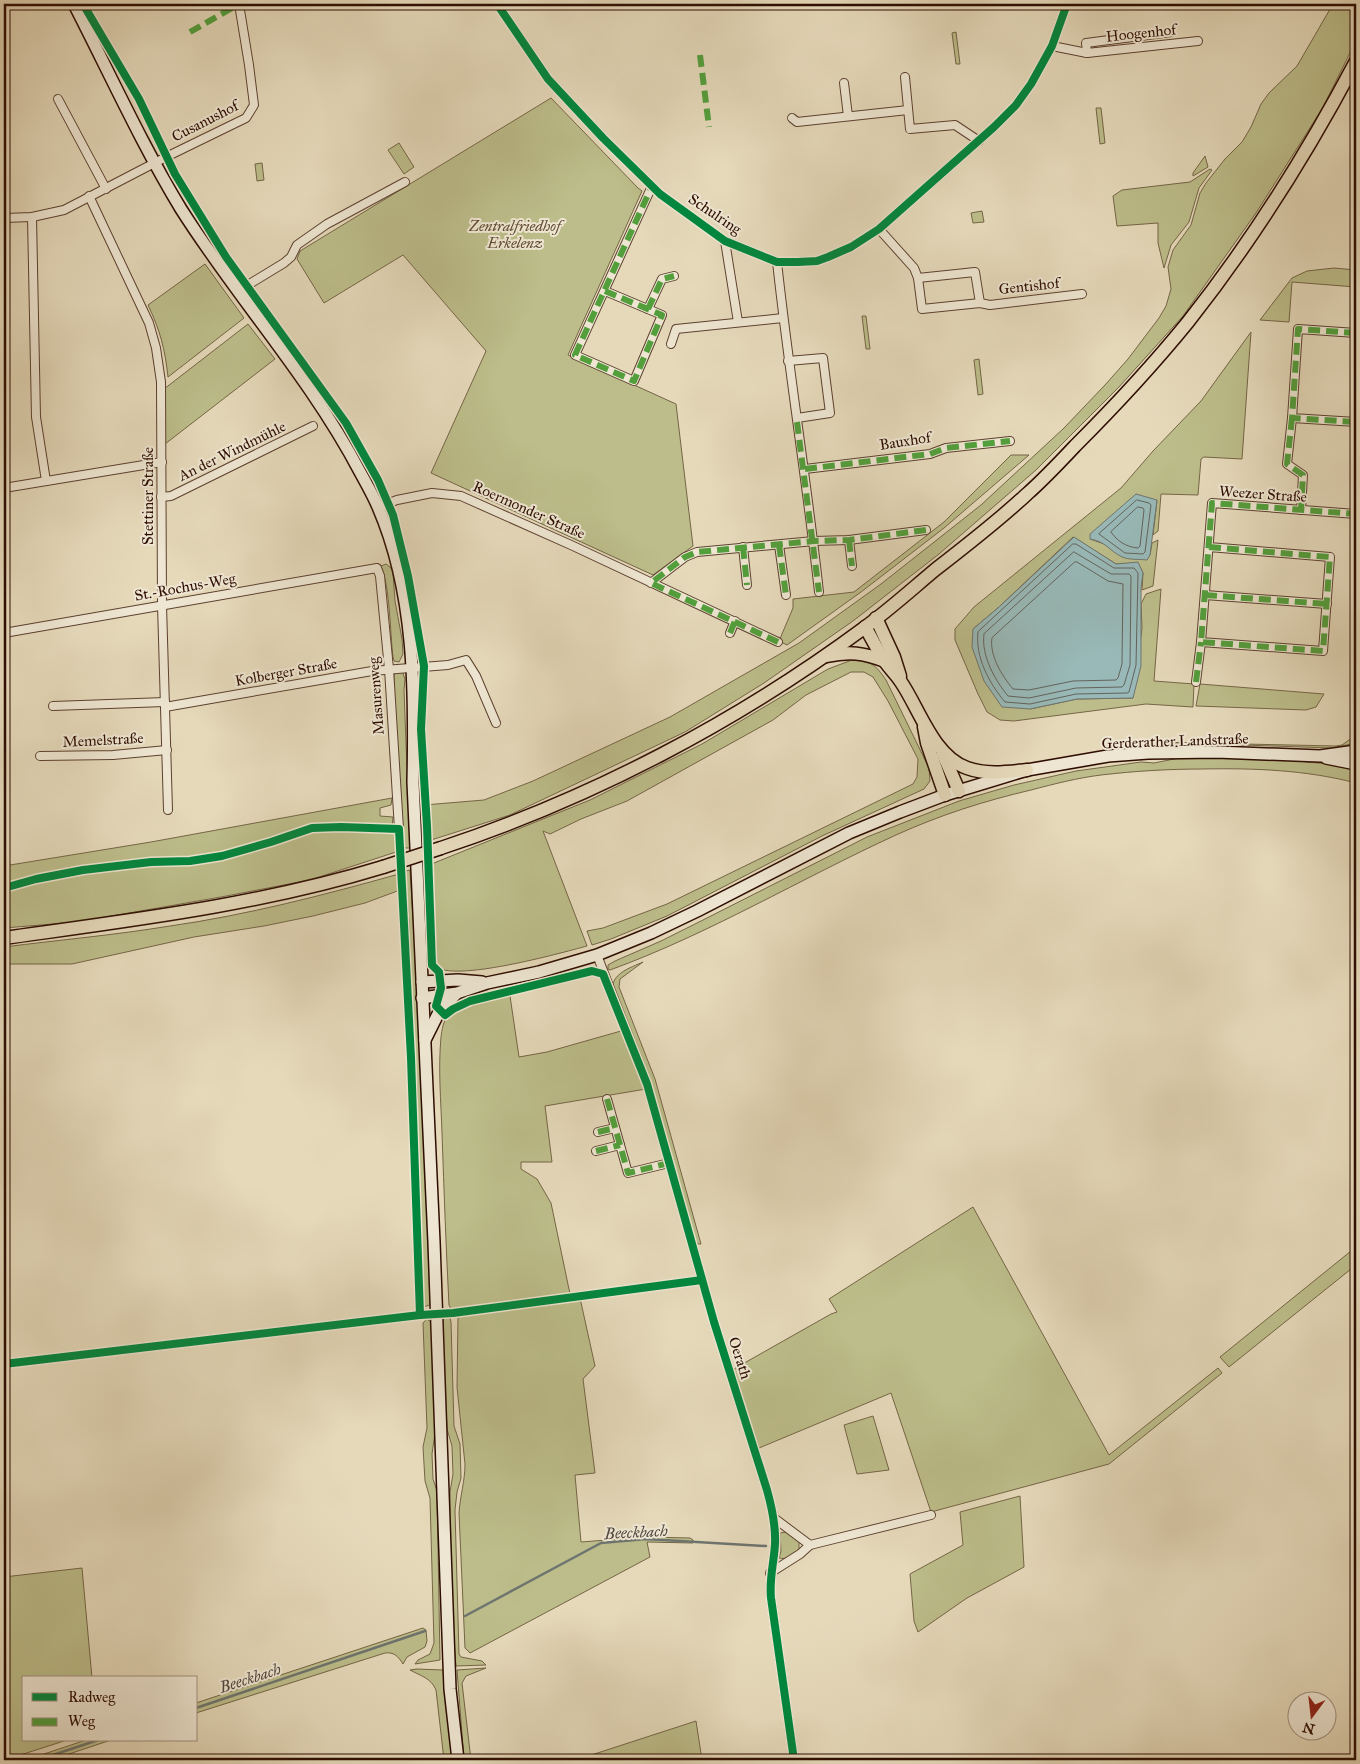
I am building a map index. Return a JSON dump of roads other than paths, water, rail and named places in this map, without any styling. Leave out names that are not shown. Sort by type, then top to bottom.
[{"type":"main road","points":[[74,4],[154,163],[181,208],[238,291],[324,409],[352,457],[378,507],[399,571],[412,667],[413,782],[434,1242],[450,1689],[458,1760]]},
{"type":"main road","points":[[4,938],[166,916],[281,895],[343,879],[442,848],[532,814],[615,778],[697,736],[775,689],[865,627],[994,524],[1030,492],[1128,393],[1188,321],[1240,252],[1328,114],[1356,61]]},
{"type":"main road","points":[[876,618],[894,656],[902,683]]},
{"type":"main road","points":[[865,627],[885,661],[902,683],[924,725],[950,758],[968,769],[993,773],[1027,770]]},
{"type":"main road","points":[[820,658],[855,653],[868,654],[885,661]]},
{"type":"main road","points":[[924,725],[927,743],[945,795]]},
{"type":"main road","points":[[938,744],[959,791]]},
{"type":"main road","name":"Gerderather Landstraße","points":[[487,982],[539,972],[597,955],[651,933],[697,911],[849,833],[945,795],[1027,770],[1108,756],[1148,753],[1216,752],[1320,756],[1356,751]]},
{"type":"main road","name":"Gerderather Landstraße","points":[[1320,756],[1356,764]]},
{"type":"main road","points":[[422,982],[458,980],[487,982]]},
{"type":"main road","points":[[422,998],[457,993],[487,982]]},
{"type":"main road","points":[[424,1042],[440,1010],[457,993]]},
{"type":"street","name":"Cusanushof","points":[[4,218],[32,217],[64,210],[246,118],[254,105],[239,4]]},
{"type":"street","name":"Schulring","points":[[496,4],[548,79],[652,186],[725,241],[777,262],[817,261],[851,247],[879,229],[979,141],[1016,104],[1027,90],[1052,46],[1067,4]]},
{"type":"street","name":"Hoogenhof","points":[[1087,53],[1086,43],[1171,32]]},
{"type":"street","name":"Hoogenhof","points":[[1052,46],[1087,53],[1198,41]]},
{"type":"street","points":[[905,76],[910,130],[955,126],[979,141]]},
{"type":"street","points":[[844,83],[848,116]]},
{"type":"street","points":[[58,99],[106,189]]},
{"type":"street","points":[[792,118],[797,122],[908,110]]},
{"type":"street","points":[[238,291],[284,263],[291,257],[297,245],[327,224],[405,182]]},
{"type":"street","points":[[605,291],[662,315],[634,381],[574,355],[652,186]]},
{"type":"street","name":"Stettiner Straße","points":[[90,196],[149,323],[156,348],[161,382],[162,605],[168,810]]},
{"type":"street","points":[[32,217],[36,417],[46,480]]},
{"type":"street","name":"Gentishof","points":[[879,229],[909,260],[914,268],[918,278],[922,308],[980,303],[990,305],[1082,294]]},
{"type":"street","points":[[725,241],[738,322]]},
{"type":"street","points":[[777,262],[788,361],[814,541],[819,592]]},
{"type":"street","name":"Gentishof","points":[[918,278],[975,272],[980,303]]},
{"type":"street","points":[[648,309],[662,279],[674,276]]},
{"type":"street","points":[[671,344],[676,330],[783,318]]},
{"type":"street","points":[[1301,510],[1303,474],[1287,464],[1298,329],[1356,333]]},
{"type":"street","points":[[788,361],[823,358],[830,413],[797,418]]},
{"type":"street","points":[[1292,418],[1356,422]]},
{"type":"street","name":"An der Windmühle","points":[[162,497],[171,496],[313,426]]},
{"type":"street","name":"Bauxhof","points":[[804,469],[930,454],[946,448],[1010,441]]},
{"type":"street","points":[[4,488],[162,462]]},
{"type":"street","name":"Roermonder Straße","points":[[378,507],[396,500],[432,493],[461,496],[778,642]]},
{"type":"street","name":"Weezer Straße","points":[[1196,682],[1212,503],[1356,514]]},
{"type":"street","points":[[652,583],[686,557],[697,552],[814,541],[849,540],[926,530]]},
{"type":"street","points":[[849,540],[852,566]]},
{"type":"street","points":[[780,545],[786,595]]},
{"type":"street","points":[[743,547],[747,585]]},
{"type":"street","points":[[1201,642],[1323,651],[1327,604],[1330,557],[1209,548]]},
{"type":"street","name":"Masurenweg","points":[[372,570],[377,568],[380,576],[389,668],[399,829]]},
{"type":"street","name":"St.-Rochus-Weg","points":[[4,633],[372,570]]},
{"type":"street","points":[[1205,595],[1327,604]]},
{"type":"street","points":[[730,633],[735,621]]},
{"type":"street","name":"Kolberger Straße","points":[[53,706],[165,704],[389,668],[448,665],[466,660],[476,676],[496,723]]},
{"type":"street","name":"Memelstraße","points":[[40,756],[167,750]]},
{"type":"street","name":"Oerath","points":[[597,955],[647,1084],[714,1322],[767,1490],[774,1518],[775,1544],[770,1574],[772,1606],[794,1760]]},
{"type":"street","points":[[607,1099],[628,1173],[669,1163]]},
{"type":"street","points":[[598,1132],[615,1128]]},
{"type":"street","points":[[596,1151],[620,1145]]},
{"type":"street","points":[[770,1574],[810,1545],[931,1515]]},
{"type":"street","points":[[774,1518],[810,1545]]},
{"type":"water","points":[[1136,494],[1157,500],[1150,555],[1147,560],[1122,557],[1104,544],[1090,539],[1090,534]]},
{"type":"water","points":[[1074,537],[1116,564],[1138,562],[1143,573],[1141,588],[1141,666],[1133,698],[1077,699],[1030,709],[1002,707],[984,681],[972,647],[973,629]]},
{"type":"waterway","name":"Beeckbach","points":[[465,1616],[601,1543],[646,1539],[766,1546]]},
{"type":"waterway","name":"Beeckbach","points":[[198,1707],[425,1631]]},
{"type":"waterway","name":"Beeckbach","points":[[38,1760],[92,1742]]},
{"type":"park label","name":"Zentralfriedhof Erkelenz","points":[[515,234]]}]
